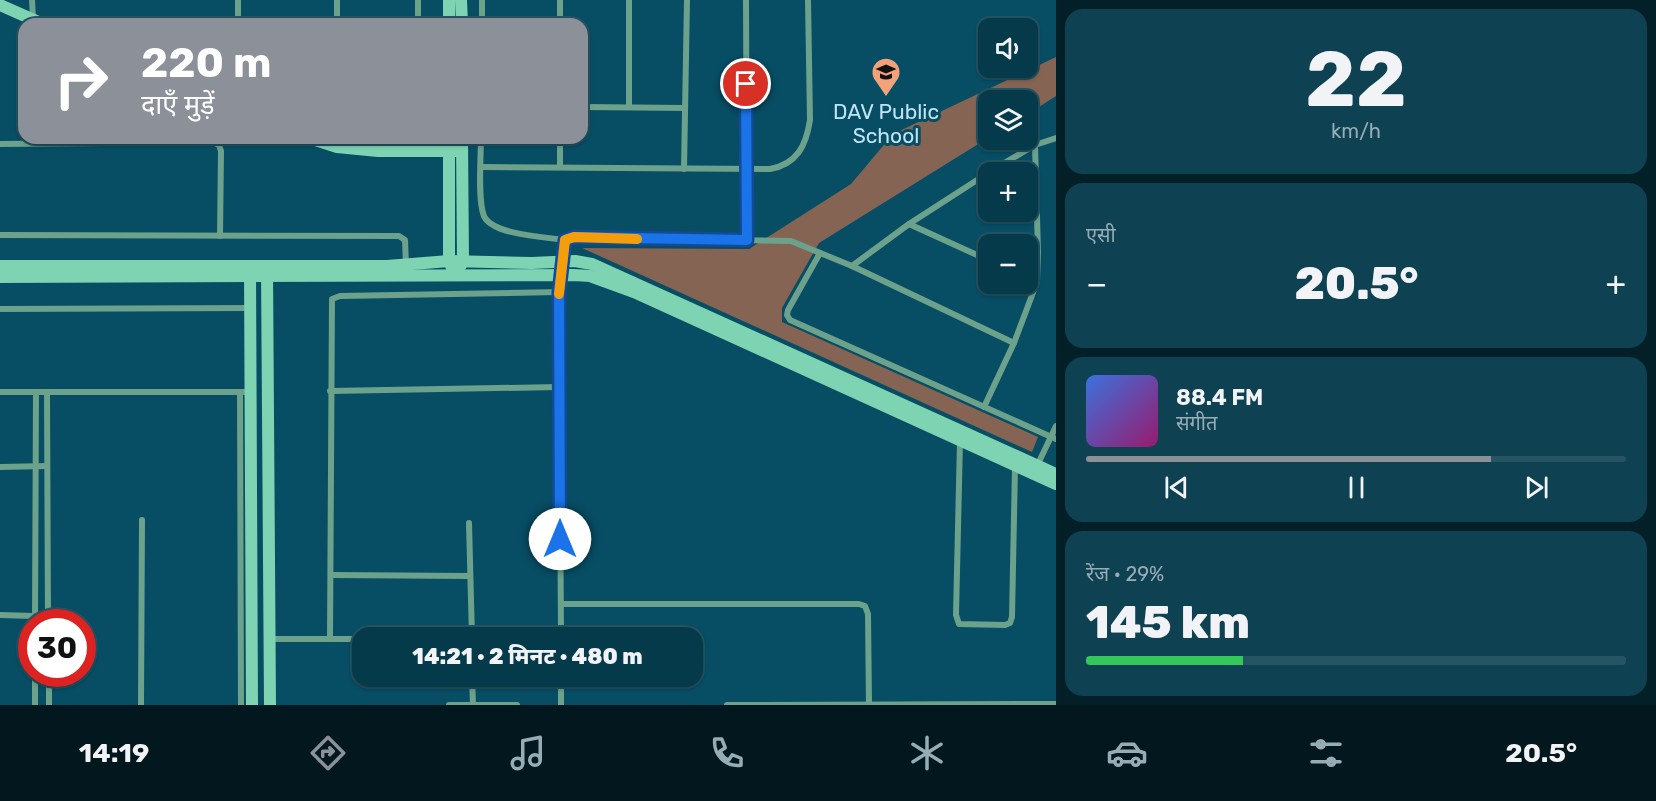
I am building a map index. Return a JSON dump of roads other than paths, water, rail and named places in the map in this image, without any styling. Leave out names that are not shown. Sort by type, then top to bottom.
[{"type":"street","points":[[32,0],[37,18]]},
{"type":"street","points":[[238,0],[238,18]]},
{"type":"street","points":[[337,0],[337,18]]},
{"type":"street","points":[[418,0],[418,18]]},
{"type":"street","points":[[449,0],[449,18]]},
{"type":"street","points":[[461,0],[462,18]]},
{"type":"street","points":[[482,0],[482,18]]},
{"type":"street","points":[[560,0],[560,18]]},
{"type":"street","points":[[629,0],[629,107]]},
{"type":"street","points":[[684,169],[687,0]]},
{"type":"street","points":[[746,0],[747,240]]},
{"type":"street","points":[[481,167],[770,169],[782,166],[793,160],[808,135],[810,120],[808,0]]},
{"type":"street","points":[[0,5],[29,18]]},
{"type":"street","points":[[588,107],[685,108]]},
{"type":"street","points":[[1038,144],[1056,138]]},
{"type":"street","points":[[0,144],[18,144]]},
{"type":"street","points":[[217,144],[221,151],[220,236]]},
{"type":"street","points":[[346,144],[378,151],[418,144],[462,144],[463,262],[455,274]]},
{"type":"street","points":[[449,144],[449,261],[455,274]]},
{"type":"street","points":[[482,144],[483,215],[489,223],[498,228],[519,234],[565,240],[574,237],[791,241],[852,266],[1014,343]]},
{"type":"street","points":[[560,144],[560,167]]},
{"type":"street","points":[[1007,162],[1027,150]]},
{"type":"street","points":[[1035,150],[1037,234]]},
{"type":"street","points":[[852,266],[909,224],[978,180]]},
{"type":"street","points":[[909,224],[978,255]]},
{"type":"street","points":[[0,235],[399,236],[405,240],[406,265]]},
{"type":"street","points":[[561,627],[559,292],[565,240]]},
{"type":"street","points":[[817,251],[788,310],[787,315],[790,320],[1053,438]]},
{"type":"street","points":[[267,271],[449,261],[575,261],[592,264],[1035,470],[1056,484]]},
{"type":"street","points":[[0,266],[590,276],[634,292],[1016,466],[1056,474]]},
{"type":"street","points":[[0,278],[250,271]]},
{"type":"street","points":[[241,705],[250,271]]},
{"type":"street","points":[[267,271],[270,705]]},
{"type":"street","points":[[330,639],[330,303],[335,297],[559,292]]},
{"type":"street","points":[[984,407],[1014,343],[1032,294]]},
{"type":"street","points":[[0,309],[250,308]]},
{"type":"street","points":[[330,391],[559,387]]},
{"type":"street","points":[[0,392],[246,392]]},
{"type":"street","points":[[35,609],[36,392]]},
{"type":"street","points":[[47,392],[48,609]]},
{"type":"street","points":[[1035,470],[1053,438],[1056,426]]},
{"type":"street","points":[[960,441],[956,615],[957,622],[963,626],[1005,625],[1010,623],[1012,617],[1016,466]]},
{"type":"street","points":[[0,467],[47,466]]},
{"type":"street","points":[[246,509],[269,508]]},
{"type":"street","points":[[246,509],[252,705]]},
{"type":"street","points":[[141,705],[142,520]]},
{"type":"street","points":[[469,524],[472,627]]},
{"type":"street","points":[[331,575],[470,576]]},
{"type":"street","points":[[561,604],[859,604],[865,606],[868,614],[869,705]]},
{"type":"street","points":[[0,615],[18,617]]},
{"type":"street","points":[[270,639],[352,639]]},
{"type":"street","points":[[35,687],[35,705]]},
{"type":"street","points":[[49,687],[49,705]]},
{"type":"street","points":[[472,687],[472,705]]},
{"type":"street","points":[[561,687],[561,705]]},
{"type":"street","points":[[727,705],[1056,704]]},
{"type":"street","points":[[449,705],[517,705]]},
{"type":"place","name":"DAV Public School","points":[[886,98]]}]
